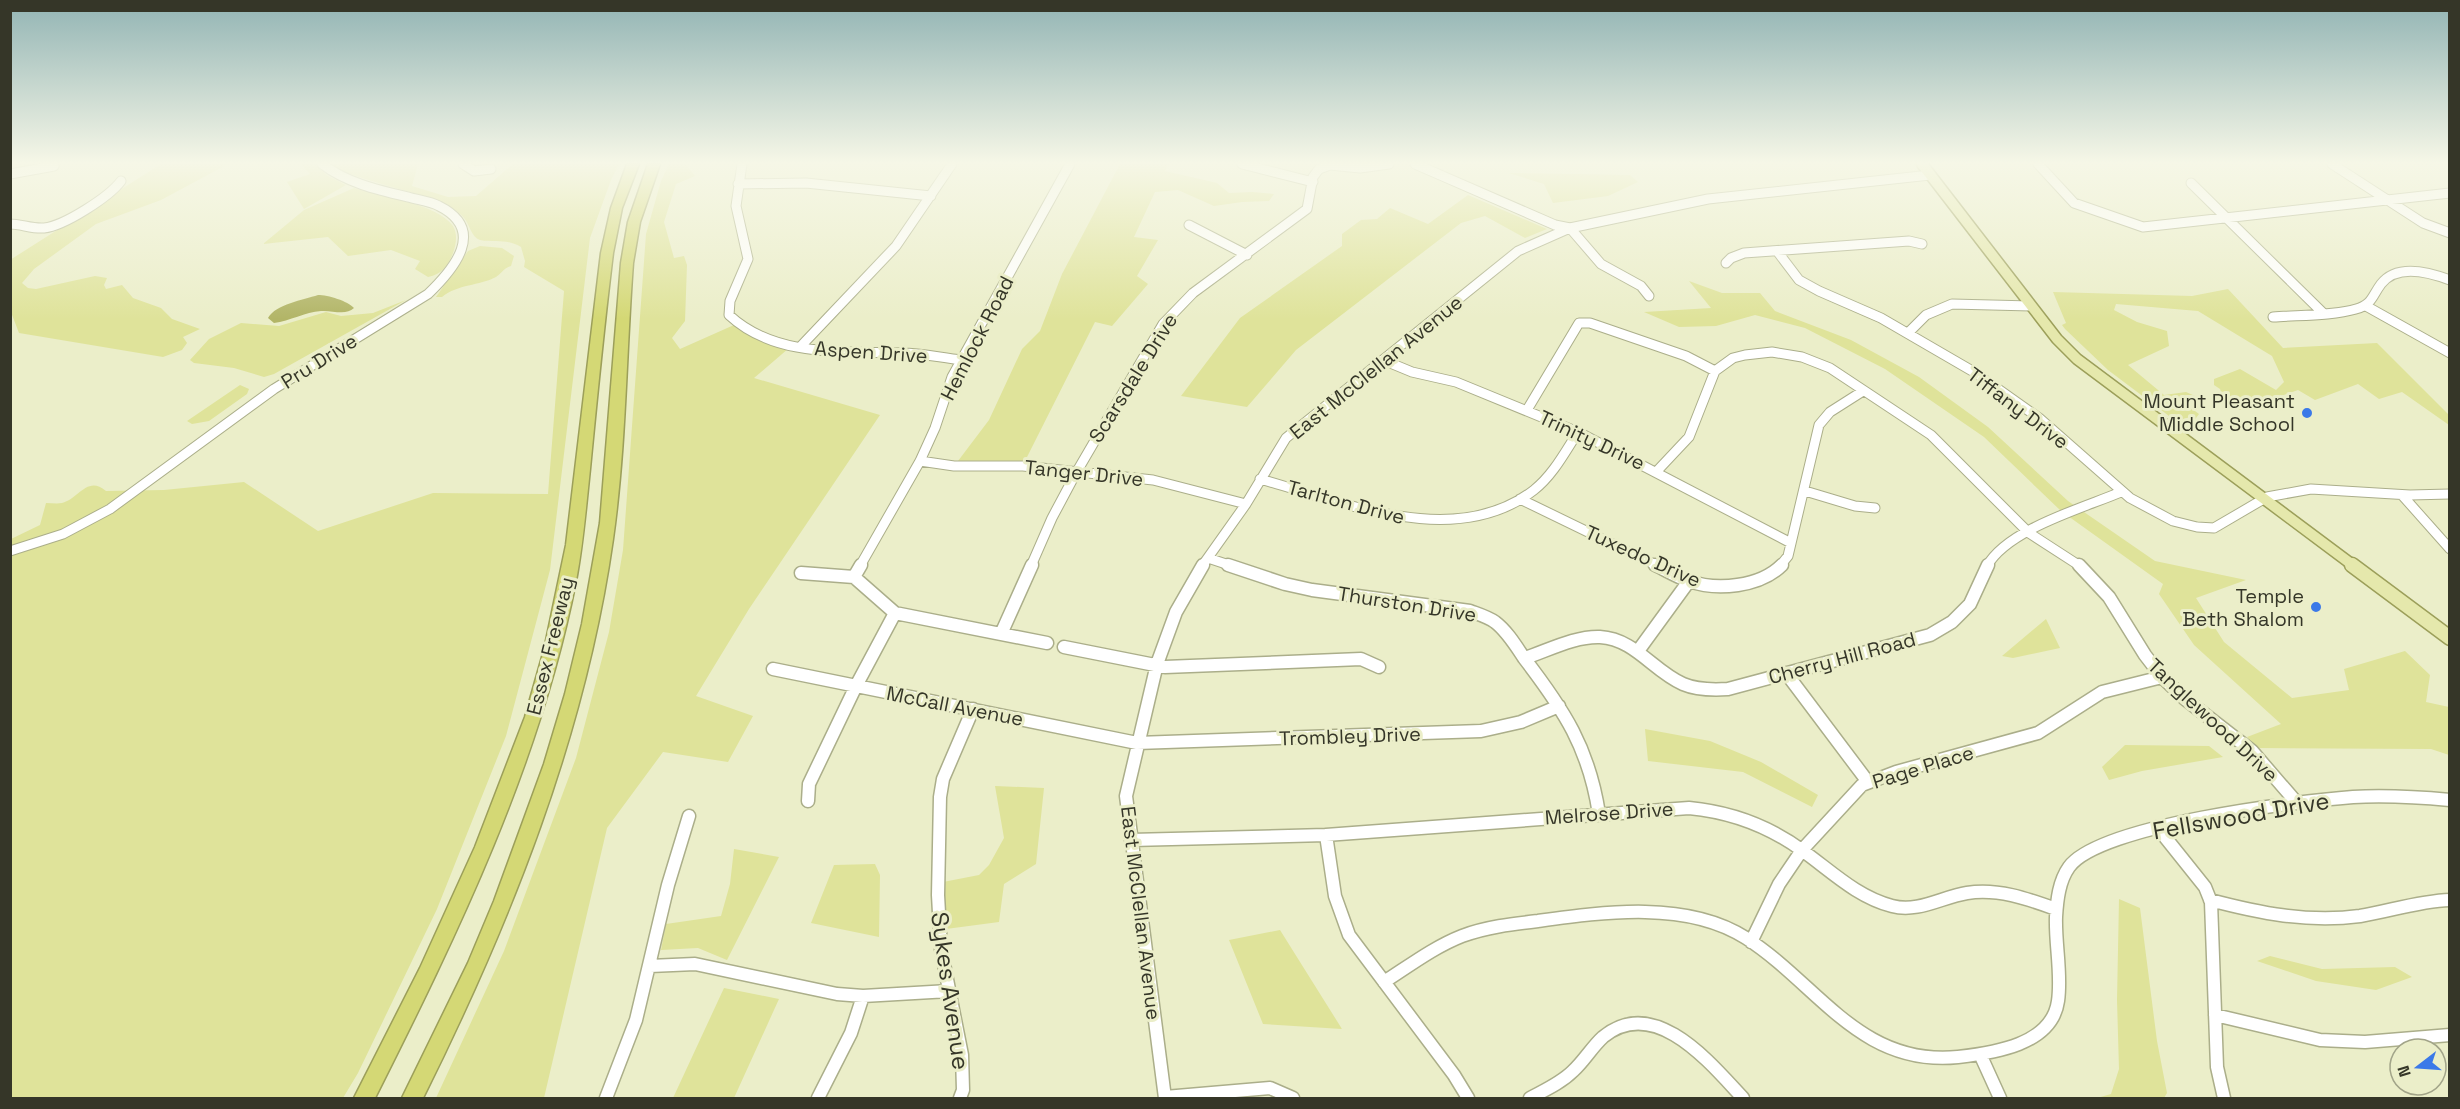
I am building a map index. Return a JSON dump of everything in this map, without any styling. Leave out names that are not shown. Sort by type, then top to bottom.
[{"type":"highway","name":"Essex Freeway","points":[[364,1098],[415,1000],[475,873],[513,775],[544,680],[568,581],[604,274],[614,216]]},
{"type":"highway","name":"Essex Freeway","points":[[412,1098],[475,968],[516,868],[549,776],[571,705],[591,621],[604,551],[627,263],[636,216]]},
{"type":"highway","points":[[422,1098],[436,1070],[475,968]]},
{"type":"highway","points":[[359,1098],[415,1000]]},
{"type":"main road","points":[[1961,216],[2057,339],[2077,359],[2262,500],[2450,638]]},
{"type":"street","points":[[10,224],[25,224],[38,228],[57,224],[71,216]]},
{"type":"street","name":"Pru Drive","points":[[10,551],[40,544],[110,509],[274,389],[428,294],[457,262],[465,237],[461,224],[453,216]]},
{"type":"street","name":"Aspen Drive","points":[[739,216],[748,252],[730,301],[729,315],[746,330],[801,346],[842,353],[910,353],[962,360]]},
{"type":"street","points":[[801,346],[896,246],[917,216]]},
{"type":"street","name":"Hemlock Road","points":[[854,577],[920,461],[935,428],[952,377],[1042,216]]},
{"type":"street","name":"Scarsdale Drive","points":[[1001,634],[1052,518],[1163,324],[1193,293],[1298,216]]},
{"type":"street","points":[[1534,216],[1555,225],[1570,228],[1602,265],[1638,282],[1649,296]]},
{"type":"street","name":"East McClellan Avenue","points":[[1165,1098],[1126,796],[1157,664],[1185,594],[1246,504],[1286,438],[1518,251],[1570,228],[1628,216]]},
{"type":"street","points":[[2109,216],[2132,224],[2154,227],[2257,216]]},
{"type":"street","points":[[2226,216],[2323,313]]},
{"type":"street","points":[[2412,216],[2422,223],[2450,233]]},
{"type":"street","points":[[1189,225],[1246,255]]},
{"type":"street","points":[[1726,263],[1731,258],[1744,253],[1908,241],[1922,244]]},
{"type":"street","name":"Tiffany Drive","points":[[1777,251],[1796,279],[1880,317],[1987,381],[2041,419],[2121,492],[2172,520],[2199,528],[2216,528],[2229,522],[2245,507],[2262,500],[2289,491],[2314,488],[2354,488],[2402,495],[2450,494]]},
{"type":"street","points":[[2273,317],[2354,310],[2366,306],[2373,302],[2383,282],[2397,274],[2421,272],[2450,280]]},
{"type":"street","points":[[1908,333],[1926,315],[1952,304],[2031,306]]},
{"type":"street","points":[[2366,306],[2450,353]]},
{"type":"street","points":[[1527,410],[1579,323],[1590,323],[1686,356],[1715,371],[1689,437],[1657,471]]},
{"type":"street","name":"Tanglewood Drive","points":[[1715,371],[1723,363],[1738,356],[1765,352],[1787,354],[1823,365],[1931,435],[2029,533],[2078,564],[2089,575],[2109,597],[2145,655],[2162,677],[2185,699],[2252,751],[2297,803]]},
{"type":"street","name":"Trinity Drive","points":[[1383,360],[1412,372],[1456,382],[1578,432],[1657,471],[1791,543]]},
{"type":"street","name":"Tuxedo Drive","points":[[1520,499],[1689,581],[1722,585],[1760,578],[1784,563],[1805,492],[1822,419],[1863,391]]},
{"type":"street","name":"Tarlton Drive","points":[[1260,479],[1364,509],[1412,520],[1458,518],[1502,507],[1520,499],[1546,477],[1578,432]]},
{"type":"street","name":"Tanger Drive","points":[[920,461],[954,466],[1023,466],[1153,480],[1246,504]]},
{"type":"street","points":[[1805,492],[1855,506],[1875,508]]},
{"type":"street","name":"Cherry Hill Road","points":[[1525,658],[1599,637],[1638,651],[1674,680],[1709,690],[1728,689],[1930,634],[1948,626],[1967,609],[1978,592],[1986,567],[2007,544],[2121,492]]},
{"type":"street","points":[[2402,495],[2450,549]]},
{"type":"street","name":"Thurston Drive","points":[[1208,558],[1285,584],[1312,590],[1470,611],[1494,621],[1525,658],[1559,706],[1586,757],[1599,814]]},
{"type":"street","points":[[801,573],[854,577],[895,613],[1047,643]]},
{"type":"street","points":[[1638,651],[1689,581]]},
{"type":"street","points":[[808,801],[809,784],[856,686],[895,613]]},
{"type":"street","points":[[1064,647],[1166,667],[1361,659],[1379,667]]},
{"type":"street","name":"McCall Avenue","points":[[773,669],[1137,743]]},
{"type":"street","points":[[1786,674],[1868,782]]},
{"type":"street","name":"Page Place","points":[[1751,942],[1779,884],[1802,850],[1850,796],[1868,782],[1896,772],[2038,733],[2102,692],[2162,677]]},
{"type":"street","name":"Trombley Drive","points":[[1137,743],[1481,731],[1526,722],[1559,706]]},
{"type":"street","name":"Sykes Avenue","points":[[960,1098],[962,1055],[941,949],[938,896],[940,797],[943,779],[973,710]]},
{"type":"street","name":"Fellswood Drive","points":[[1384,982],[1464,935],[1514,924],[1587,914],[1692,917],[1724,927],[1751,942],[1788,969],[1837,1016],[1899,1051],[1930,1058],[1980,1054],[2012,1048],[2030,1039],[2044,1029],[2053,1015],[2058,1003],[2056,909],[2063,878],[2070,865],[2080,856],[2108,843],[2157,827],[2297,803],[2381,795],[2450,800]]},
{"type":"street","name":"Melrose Drive","points":[[1131,840],[1326,835],[1689,807],[1707,808],[1756,825],[1802,850],[1849,886],[1874,900],[1896,907],[1911,908],[1968,893],[1998,892],[2022,897],[2056,909]]},
{"type":"street","points":[[606,1098],[636,1020],[668,885],[689,816]]},
{"type":"street","points":[[2157,827],[2205,887],[2210,900],[2217,1067],[2224,1098]]},
{"type":"street","points":[[1326,835],[1335,896],[1349,935],[1454,1075],[1468,1098]]},
{"type":"street","points":[[2210,900],[2259,913],[2317,920],[2352,917],[2433,900],[2450,900]]},
{"type":"street","points":[[650,966],[695,964],[837,994],[863,996],[949,991]]},
{"type":"street","points":[[818,1098],[851,1033],[863,996]]},
{"type":"street","points":[[2215,1015],[2320,1040],[2366,1041],[2450,1035]]},
{"type":"street","points":[[1530,1098],[1571,1072],[1594,1045],[1607,1034],[1622,1026],[1642,1024],[1659,1026],[1677,1033],[1691,1044],[1743,1098]]},
{"type":"street","points":[[1980,1054],[2000,1098]]},
{"type":"street","points":[[1165,1098],[1270,1088],[1293,1098]]},
{"type":"shaded area","points":[[80,216],[118,216],[96,224],[34,269],[22,283],[28,288],[36,289],[95,276],[107,278],[104,285],[106,289],[122,285],[133,298],[161,308],[172,319],[200,329],[183,337],[187,343],[182,350],[163,357],[19,333],[11,312],[10,260]]},
{"type":"shaded area","points":[[297,216],[442,216],[456,232],[455,247],[449,262],[437,274],[428,277],[415,269],[420,261],[391,250],[348,256],[328,237],[263,244]]},
{"type":"shaded area","points":[[462,216],[598,216],[590,238],[550,570],[506,736],[437,909],[358,1073],[343,1098],[11,1098],[11,539],[40,525],[46,503],[68,501],[88,487],[94,486],[106,491],[164,490],[244,482],[318,531],[433,493],[548,494],[564,291],[524,267],[525,261],[521,247],[500,241],[480,240],[473,234]]},
{"type":"shaded area","points":[[651,216],[666,216],[664,222],[674,258],[684,256],[687,265],[685,321],[672,338],[680,349],[734,325],[796,342],[754,378],[880,415],[749,609],[696,696],[753,716],[728,762],[663,752],[607,828],[544,1098],[436,1098],[504,951],[576,758],[609,632],[623,550],[646,234]]},
{"type":"shaded area","points":[[1093,216],[1144,216],[1134,237],[1158,240],[1137,276],[1148,284],[1112,326],[1095,322],[1025,461],[958,461],[989,420],[1022,349],[1040,331],[1062,274]]},
{"type":"shaded area","points":[[1381,216],[1408,216],[1428,224],[1439,216],[1516,216],[1547,229],[1525,238],[1485,216],[1461,223],[1296,350],[1247,407],[1181,396],[1240,318],[1342,246],[1342,234],[1361,220],[1377,219]]},
{"type":"shaded area","points":[[480,246],[502,248],[514,256],[511,266],[489,280],[455,290],[442,297],[436,297],[468,251]]},
{"type":"shaded area","points":[[1689,281],[1722,293],[1760,293],[1775,311],[1851,340],[1919,377],[1988,427],[2068,501],[2155,561],[2246,580],[2196,598],[2224,642],[2292,698],[2349,690],[2344,669],[2405,651],[2430,675],[2426,702],[2449,707],[2449,755],[2431,749],[2255,748],[2247,737],[2281,724],[2194,645],[2159,594],[2163,584],[2061,511],[1984,437],[1885,369],[1805,328],[1755,315],[1716,326],[1679,327],[1644,312],[1711,308]]},
{"type":"shaded area","points":[[2228,289],[2283,348],[2377,343],[2449,415],[2449,425],[2402,392],[2379,399],[2358,384],[2315,400],[2298,390],[2240,410],[2224,400],[2220,389],[2214,385],[2214,379],[2240,369],[2276,390],[2284,382],[2272,356],[2198,311],[2116,304],[2114,310],[2137,322],[2167,331],[2169,346],[2128,365],[2164,395],[2186,392],[2204,400],[2187,405],[2199,414],[2193,422],[2177,422],[2108,370],[2065,329],[2062,325],[2066,323],[2053,292],[2192,296]]},
{"type":"shaded area","points":[[318,295],[338,299],[354,308],[343,312],[315,312],[274,323],[268,318],[283,306]]},
{"type":"shaded area","points":[[406,300],[274,374],[264,377],[234,368],[194,363],[190,360],[209,339],[241,323],[279,326],[326,312],[341,316],[373,313]]},
{"type":"shaded area","points":[[240,385],[249,389],[247,394],[209,421],[192,424],[187,421]]},
{"type":"shaded area","points":[[2046,619],[2060,648],[2013,658],[2002,656]]},
{"type":"shaded area","points":[[1645,729],[1710,741],[1761,762],[1818,795],[1812,807],[1743,772],[1648,761]]},
{"type":"shaded area","points":[[2125,745],[2209,746],[2223,757],[2142,771],[2109,780],[2102,767]]},
{"type":"shaded area","points":[[995,786],[1044,788],[1036,864],[1004,884],[999,922],[946,929],[943,882],[979,875],[989,865],[1004,838]]},
{"type":"shaded area","points":[[734,849],[779,857],[727,960],[698,948],[661,950],[666,924],[721,916],[730,884]]},
{"type":"shaded area","points":[[875,864],[880,875],[879,937],[811,923],[834,865]]},
{"type":"shaded area","points":[[2119,899],[2140,908],[2157,1041],[2167,1093],[2164,1098],[2097,1098],[2111,1094],[2119,1069],[2117,1000]]},
{"type":"shaded area","points":[[1280,930],[1342,1029],[1263,1024],[1229,940]]},
{"type":"shaded area","points":[[2270,956],[2322,969],[2395,967],[2412,977],[2376,990],[2316,981],[2257,961]]},
{"type":"shaded area","points":[[724,988],[779,999],[734,1098],[673,1098]]},
{"type":"place","name":"Mount Pleasant Middle School","points":[[2307,413]]},
{"type":"place","name":"Temple Beth Shalom","points":[[2316,607]]}]
